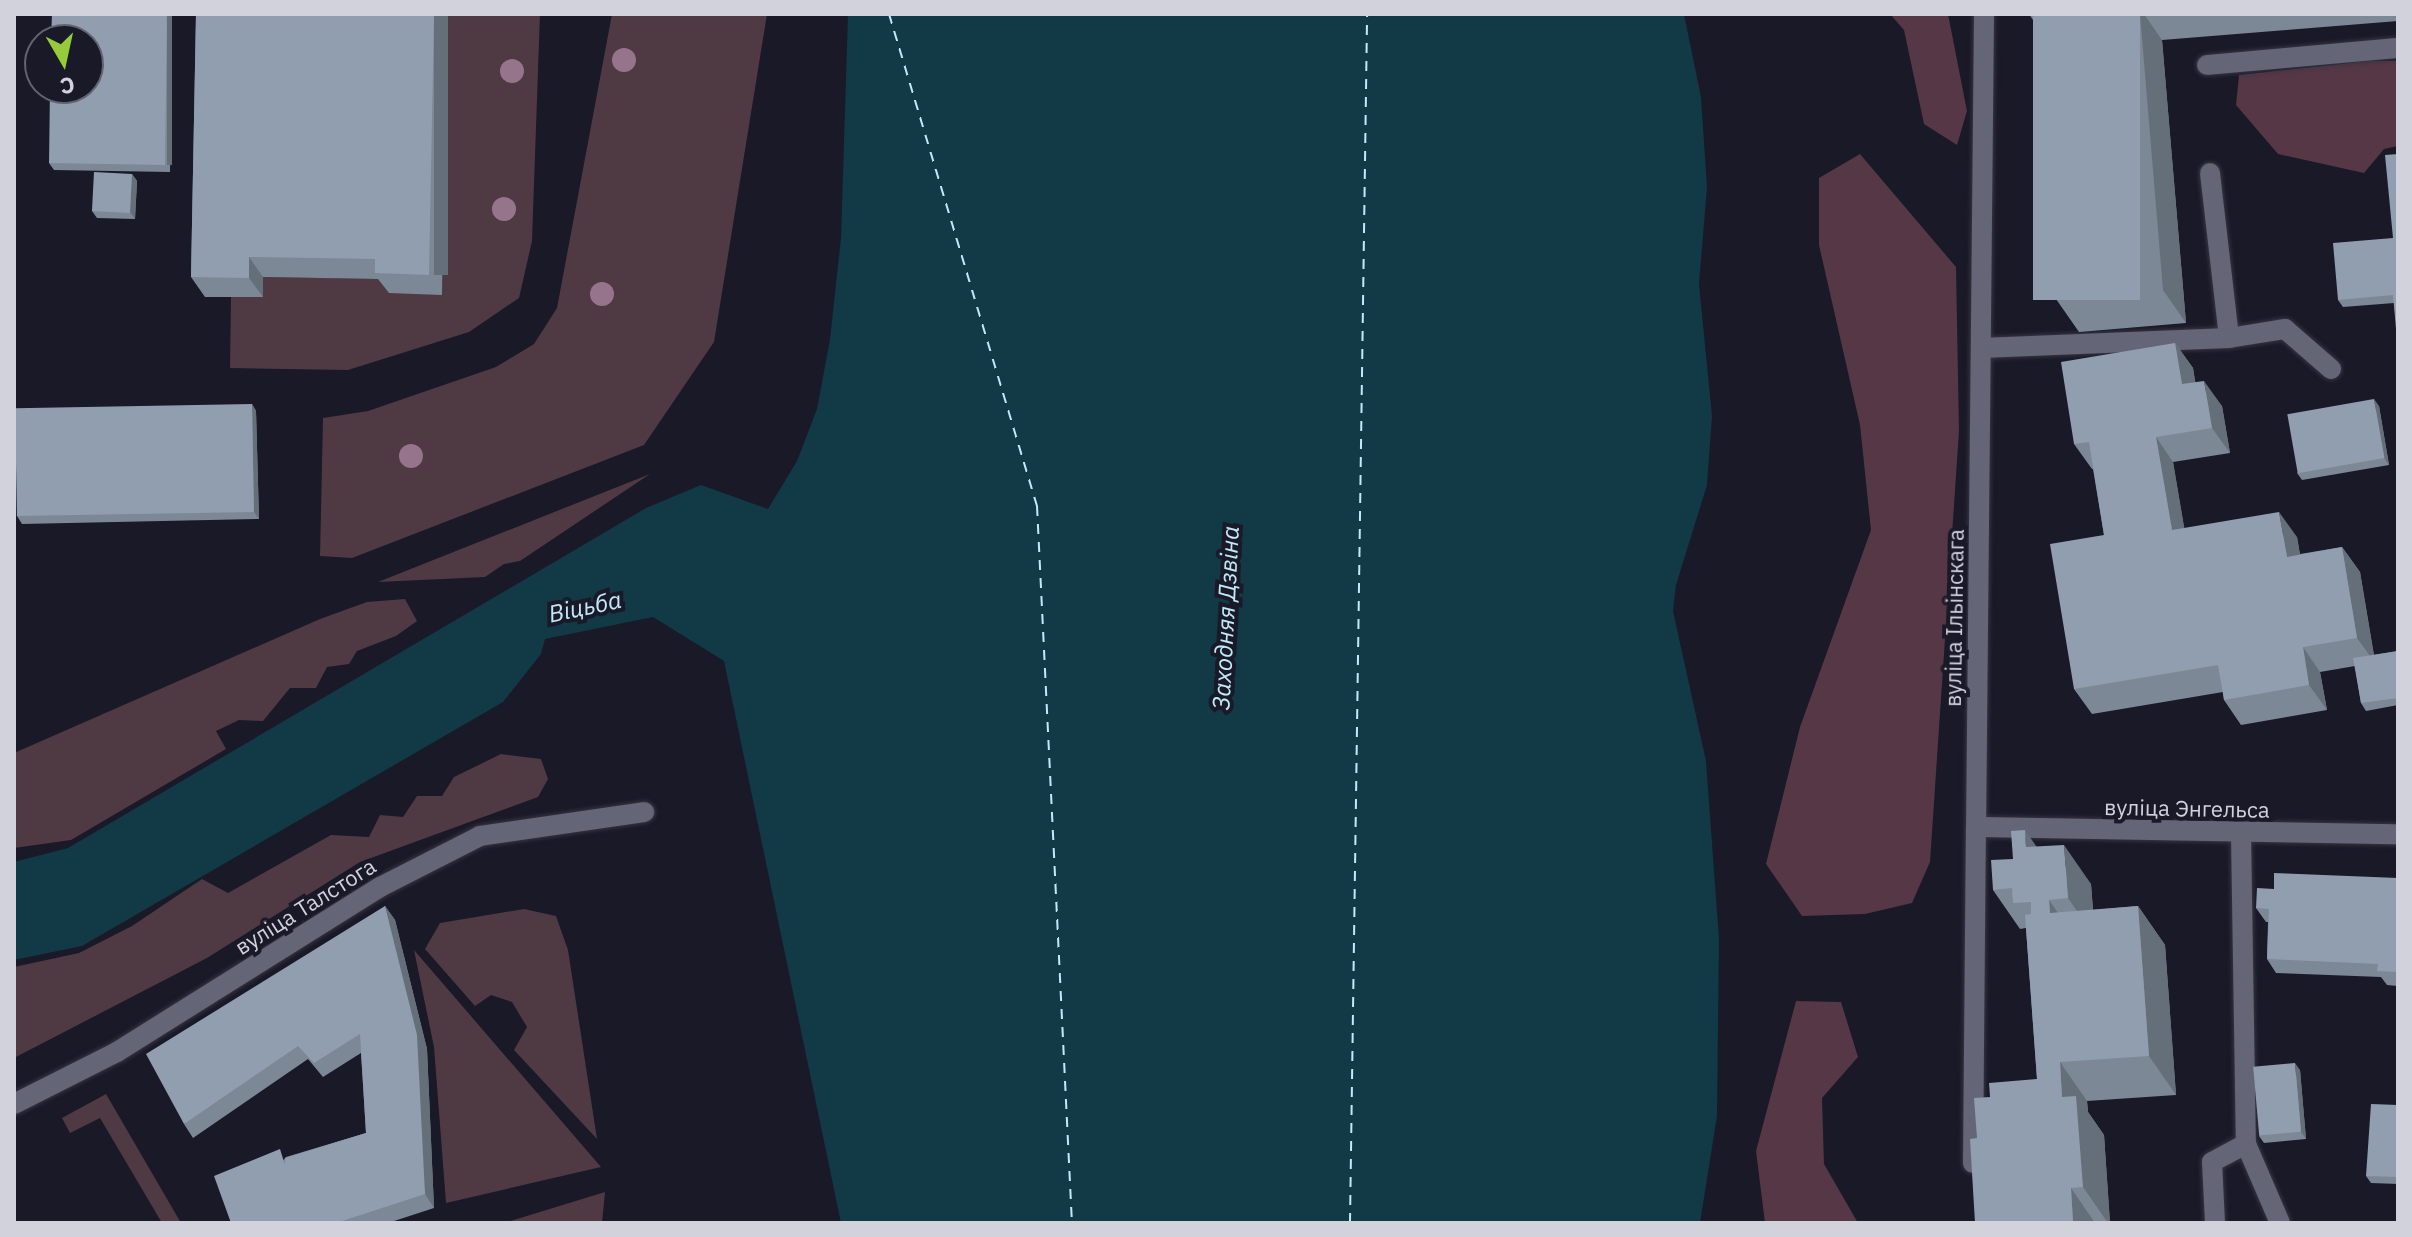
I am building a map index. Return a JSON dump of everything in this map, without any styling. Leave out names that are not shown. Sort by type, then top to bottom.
[{"type":"street","name":"вуліца Ільінскага","points":[[1975,1183],[1984,14]]},
{"type":"street","points":[[2207,65],[2398,48]]},
{"type":"street","points":[[2210,173],[2229,338]]},
{"type":"street","points":[[1981,348],[2229,338],[2285,329],[2331,369]]},
{"type":"street","name":"вуліца Талстога","points":[[14,1104],[117,1052],[380,887],[480,836],[644,812]]},
{"type":"street","name":"вуліца Энгельса","points":[[1976,827],[2398,834]]},
{"type":"street","points":[[2241,833],[2246,1144],[2280,1223]]},
{"type":"street","points":[[2215,1223],[2212,1162],[2246,1144]]},
{"type":"shaded area","points":[[448,14],[540,14],[532,241],[519,298],[469,332],[348,370],[230,368],[231,297],[263,277],[389,279],[442,294]]},
{"type":"shaded area","points":[[612,14],[767,14],[714,342],[644,445],[352,558],[320,556],[323,418],[368,411],[496,367],[534,344],[557,308]]},
{"type":"shaded area","points":[[1890,14],[1948,14],[1967,111],[1957,145],[1924,124],[1904,30]]},
{"type":"shaded area","points":[[2368,61],[2398,61],[2398,146],[2384,149],[2364,173],[2278,154],[2236,105],[2239,75]]},
{"type":"shaded area","points":[[1860,154],[1956,267],[1959,431],[1930,862],[1912,903],[1865,914],[1802,916],[1766,864],[1800,727],[1871,530],[1860,425],[1819,245],[1819,178]]},
{"type":"shaded area","points":[[650,474],[520,561],[504,564],[485,577],[378,582]]},
{"type":"shaded area","points":[[405,599],[417,621],[396,636],[357,651],[349,664],[327,667],[316,688],[290,688],[263,721],[239,720],[216,731],[226,749],[71,840],[14,848],[14,753],[320,619],[367,602]]},
{"type":"shaded area","points":[[501,754],[541,759],[548,779],[538,797],[360,862],[207,958],[14,1058],[14,967],[79,953],[132,926],[202,879],[228,893],[331,835],[369,837],[380,815],[403,817],[417,796],[442,796],[454,777]]},
{"type":"shaded area","points":[[524,909],[556,916],[568,950],[597,1139],[514,1050],[527,1027],[512,1002],[491,995],[475,1006],[425,949],[440,923]]},
{"type":"shaded area","points":[[414,950],[601,1167],[446,1203],[434,1047]]},
{"type":"shaded area","points":[[1796,1001],[1841,1002],[1858,1057],[1822,1098],[1824,1164],[1858,1223],[1765,1223],[1756,1151]]},
{"type":"shaded area","points":[[106,1094],[181,1223],[162,1223],[100,1118],[70,1133],[62,1118]]},
{"type":"shaded area","points":[[605,1192],[602,1223],[504,1223]]},
{"type":"water","points":[[848,14],[1684,14],[1701,97],[1707,187],[1699,284],[1712,416],[1707,485],[1676,585],[1673,611],[1706,761],[1719,939],[1717,1116],[1700,1223],[841,1223],[724,661],[653,617],[545,639],[541,654],[503,702],[82,946],[14,960],[14,862],[68,848],[646,508],[701,485],[768,509],[797,461],[817,409],[830,339],[841,238]]},
{"type":"building","points":[[52,14],[167,14],[165,165],[49,163],[50,104],[104,104],[104,24],[52,24]]},
{"type":"building","points":[[196,14],[434,14],[429,275],[375,273],[375,259],[249,257],[249,278],[191,277]]},
{"type":"building","points":[[2033,14],[2140,14],[2140,300],[2033,300]]},
{"type":"building","points":[[2398,154],[2397,340],[2393,295],[2338,300],[2333,243],[2393,238],[2385,155]]},
{"type":"building","points":[[94,172],[132,174],[130,213],[92,211]]},
{"type":"building","points":[[2175,343],[2182,384],[2204,381],[2212,428],[2156,437],[2172,530],[2279,512],[2287,557],[2342,547],[2357,638],[2303,647],[2309,685],[2224,700],[2218,665],[2074,689],[2050,544],[2104,535],[2089,442],[2074,444],[2061,362]]},
{"type":"building","points":[[2374,399],[2384,458],[2298,473],[2287,414]]},
{"type":"building","points":[[252,404],[254,512],[17,516],[15,408]]},
{"type":"building","points":[[2398,651],[2398,698],[2361,703],[2353,658]]},
{"type":"building","points":[[2025,830],[2026,847],[2064,845],[2068,898],[2049,900],[2050,913],[2138,906],[2149,1056],[2060,1062],[2062,1097],[2076,1096],[2083,1187],[2071,1188],[2073,1222],[2083,1223],[1975,1223],[1970,1139],[1977,1138],[1974,1098],[1990,1097],[1989,1083],[2037,1079],[2025,915],[2031,914],[2031,902],[2013,903],[2012,888],[1993,890],[1991,860],[2013,859],[2011,831]]},
{"type":"building","points":[[2274,873],[2398,878],[2398,972],[2377,971],[2378,964],[2267,959],[2269,909],[2256,908],[2257,888],[2274,889]]},
{"type":"building","points":[[385,906],[417,1035],[425,1194],[336,1223],[231,1223],[214,1176],[280,1149],[285,1165],[285,1158],[366,1133],[360,1034],[314,1063],[298,1046],[184,1124],[146,1054]]},
{"type":"building","points":[[2295,1063],[2301,1132],[2259,1135],[2253,1067]]},
{"type":"building","points":[[2371,1104],[2398,1105],[2398,1177],[2366,1176]]},
{"type":"ferry route","points":[[889,14],[1037,506],[1072,1223]]},
{"type":"ferry route","points":[[1350,1223],[1367,14]]},
{"type":"water label","name":"Віцьба","points":[[585,607]]},
{"type":"water label","name":"Заходняя Дзвіна","points":[[1226,618]]}]
